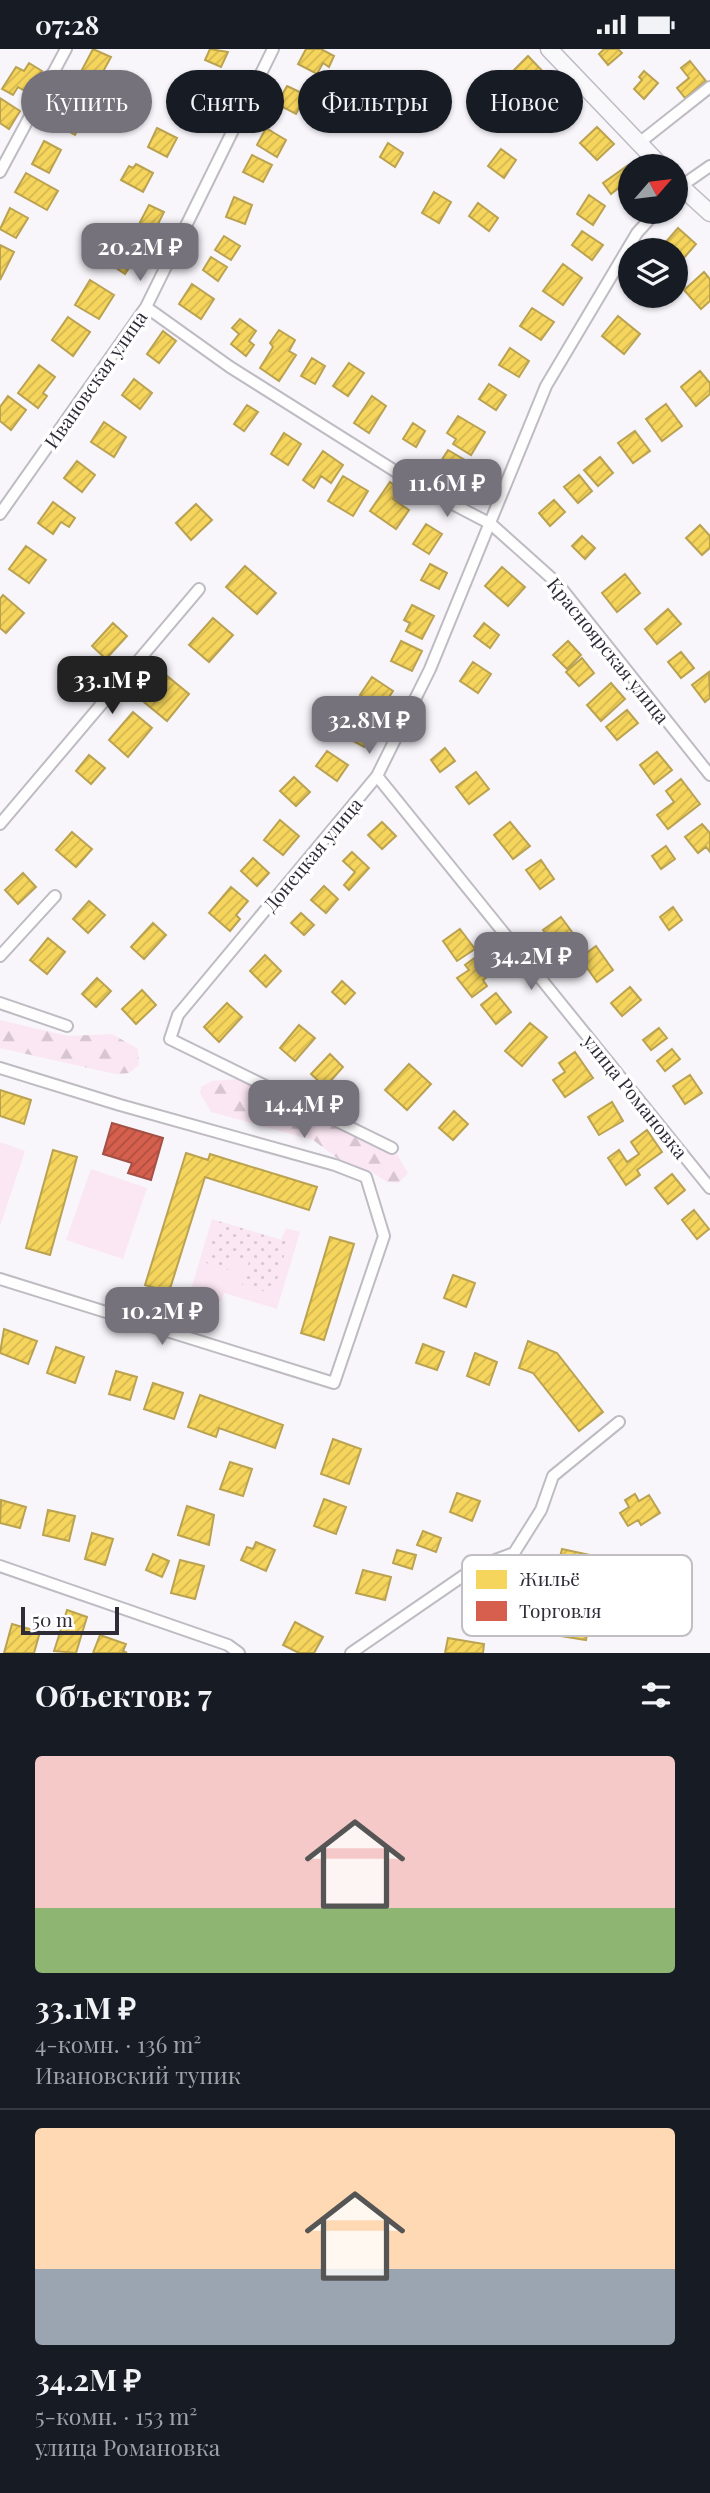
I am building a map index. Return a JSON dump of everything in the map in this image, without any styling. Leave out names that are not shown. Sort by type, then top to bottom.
[{"type":"street","points":[[0,172],[65,49]]},
{"type":"street","name":"Ивановская улица","points":[[0,515],[146,307],[273,49]]},
{"type":"street","points":[[548,49],[650,154]]},
{"type":"street","points":[[639,143],[710,87]]},
{"type":"street","points":[[688,179],[710,166]]},
{"type":"street","points":[[688,195],[710,213]]},
{"type":"street","name":"Донецкая улица","points":[[392,1148],[170,1039],[178,1016],[377,776],[430,669],[546,386],[637,233],[645,224]]},
{"type":"street","name":"Красноярская улица","points":[[146,307],[230,367],[422,488],[491,523],[558,584],[710,775]]},
{"type":"street","points":[[0,824],[199,589]]},
{"type":"street","name":"улица Романовка","points":[[377,776],[710,1188]]},
{"type":"street","points":[[0,956],[55,896]]},
{"type":"street","points":[[0,1003],[67,1026]]},
{"type":"street","points":[[0,1068],[120,1105],[335,1165],[366,1177],[384,1236],[334,1383],[0,1279]]},
{"type":"street","points":[[508,1555],[513,1553],[541,1510],[553,1476],[619,1422]]},
{"type":"street","points":[[0,1566],[229,1645],[239,1653]]},
{"type":"street","points":[[351,1653],[462,1577]]},
{"type":"green space","points":[[0,1020],[68,1036],[112,1034],[138,1049],[139,1065],[129,1073],[115,1074],[0,1048]]},
{"type":"green space","points":[[236,1079],[397,1154],[408,1173],[398,1183],[387,1182],[372,1172],[341,1161],[313,1140],[211,1112],[200,1093],[201,1087],[212,1081]]},
{"type":"green space","points":[[0,1142],[25,1151],[0,1226]]},
{"type":"green space","points":[[91,1169],[147,1188],[123,1259],[66,1240]]},
{"type":"green space","points":[[212,1219],[281,1240],[286,1228],[300,1232],[277,1309],[224,1293],[221,1302],[190,1293]]},
{"type":"green space","points":[[218,1221],[288,1242],[273,1294],[242,1285],[249,1261],[233,1256],[228,1270],[206,1263]]},
{"type":"building: Жильё","points":[[93,49],[111,57],[104,70],[82,70]]},
{"type":"building: Жильё","points":[[210,49],[228,52],[221,67],[205,60]]},
{"type":"building: Жильё","points":[[306,49],[321,49],[334,56],[329,67],[323,63],[319,70],[309,70],[298,64]]},
{"type":"building: Жильё","points":[[604,49],[618,49],[622,53],[608,65],[599,54]]},
{"type":"building: Жильё","points":[[528,56],[541,70],[514,70]]},
{"type":"building: Жильё","points":[[690,61],[706,81],[685,98],[677,88],[689,78],[681,68]]},
{"type":"building: Жильё","points":[[29,63],[40,70],[25,70]]},
{"type":"building: Жильё","points":[[16,67],[22,70],[21,89],[18,87],[13,95],[2,89]]},
{"type":"building: Жильё","points":[[644,71],[658,83],[644,99],[634,89],[642,80],[639,77]]},
{"type":"building: Жильё","points":[[287,86],[298,91],[296,114],[284,108],[284,91]]},
{"type":"building: Жильё","points":[[0,98],[20,111],[9,129],[0,123]]},
{"type":"building: Жильё","points":[[597,127],[614,144],[597,160],[580,143]]},
{"type":"building: Жильё","points":[[157,128],[177,138],[167,157],[148,147]]},
{"type":"building: Жильё","points":[[263,133],[274,133],[286,140],[277,157],[257,145]]},
{"type":"building: Жильё","points":[[44,141],[61,150],[49,173],[32,164]]},
{"type":"building: Жильё","points":[[388,143],[403,153],[395,167],[380,157]]},
{"type":"building: Жильё","points":[[501,149],[516,160],[504,178],[488,166]]},
{"type":"building: Жильё","points":[[252,155],[272,165],[263,182],[243,172]]},
{"type":"building: Жильё","points":[[136,164],[153,173],[143,192],[121,180],[129,166],[133,168]]},
{"type":"building: Жильё","points":[[618,172],[618,189],[611,194],[603,183]]},
{"type":"building: Жильё","points":[[26,173],[58,191],[47,210],[15,192]]},
{"type":"building: Жильё","points":[[434,192],[451,202],[439,223],[422,213]]},
{"type":"building: Жильё","points":[[589,195],[605,206],[593,225],[577,214]]},
{"type":"building: Жильё","points":[[234,197],[252,205],[245,224],[226,217]]},
{"type":"building: Жильё","points":[[478,203],[498,218],[489,231],[469,216]]},
{"type":"building: Жильё","points":[[149,205],[164,212],[153,234],[138,226]]},
{"type":"building: Жильё","points":[[10,208],[28,218],[16,238],[0,229]]},
{"type":"building: Жильё","points":[[678,228],[696,244],[688,253],[688,238],[669,238]]},
{"type":"building: Жильё","points":[[582,231],[603,245],[592,260],[572,245]]},
{"type":"building: Жильё","points":[[224,236],[240,246],[231,260],[215,250]]},
{"type":"building: Жильё","points":[[0,245],[14,252],[0,280]]},
{"type":"building: Жильё","points":[[122,248],[136,257],[125,274],[103,259],[108,251],[116,256]]},
{"type":"building: Жильё","points":[[211,257],[227,267],[218,281],[203,270]]},
{"type":"building: Жильё","points":[[563,264],[582,278],[563,305],[543,291]]},
{"type":"building: Жильё","points":[[704,272],[710,279],[710,301],[701,309],[688,294],[688,286]]},
{"type":"building: Жильё","points":[[90,280],[114,295],[99,319],[75,305]]},
{"type":"building: Жильё","points":[[192,284],[214,299],[201,319],[179,304]]},
{"type":"building: Жильё","points":[[532,308],[554,322],[541,340],[520,326]]},
{"type":"building: Жильё","points":[[618,316],[640,334],[624,354],[602,336]]},
{"type":"building: Жильё","points":[[68,317],[90,332],[73,356],[52,340]]},
{"type":"building: Жильё","points":[[240,319],[256,331],[249,341],[254,345],[246,356],[231,344],[239,334],[232,328]]},
{"type":"building: Жильё","points":[[279,330],[295,340],[289,351],[296,355],[279,381],[260,368],[273,347],[270,343]]},
{"type":"building: Жильё","points":[[163,331],[176,341],[159,363],[147,354]]},
{"type":"building: Жильё","points":[[510,348],[529,361],[519,377],[499,365]]},
{"type":"building: Жильё","points":[[312,358],[325,366],[315,384],[301,376]]},
{"type":"building: Жильё","points":[[349,363],[364,373],[348,396],[333,386]]},
{"type":"building: Жильё","points":[[39,365],[55,377],[43,393],[47,396],[38,408],[18,393]]},
{"type":"building: Жильё","points":[[700,371],[710,383],[710,394],[696,406],[681,387]]},
{"type":"building: Жильё","points":[[134,379],[152,393],[140,409],[122,395]]},
{"type":"building: Жильё","points":[[489,384],[506,395],[496,410],[479,399]]},
{"type":"building: Жильё","points":[[8,396],[26,410],[11,430],[0,421],[0,407]]},
{"type":"building: Жильё","points":[[372,396],[386,406],[369,433],[354,423]]},
{"type":"building: Жильё","points":[[666,404],[682,426],[662,441],[646,419]]},
{"type":"building: Жильё","points":[[247,405],[258,412],[244,431],[234,424]]},
{"type":"building: Жильё","points":[[458,416],[485,432],[471,455],[453,444],[456,439],[447,433]]},
{"type":"building: Жильё","points":[[104,422],[126,437],[114,457],[91,442]]},
{"type":"building: Жильё","points":[[413,423],[425,431],[416,447],[403,439]]},
{"type":"building: Жильё","points":[[635,431],[650,451],[633,463],[618,443]]},
{"type":"building: Жильё","points":[[284,433],[301,444],[288,465],[271,454]]},
{"type":"building: Жильё","points":[[448,450],[465,460],[453,480],[436,469]]},
{"type":"building: Жильё","points":[[323,451],[343,465],[331,483],[321,476],[314,488],[303,480]]},
{"type":"building: Жильё","points":[[600,457],[613,473],[598,486],[584,470]]},
{"type":"building: Жильё","points":[[77,461],[95,475],[82,492],[64,478]]},
{"type":"building: Жильё","points":[[579,475],[592,491],[578,503],[564,487]]},
{"type":"building: Жильё","points":[[343,476],[368,491],[353,516],[328,501]]},
{"type":"building: Жильё","points":[[390,482],[400,489],[393,499],[409,510],[396,529],[370,511]]},
{"type":"building: Жильё","points":[[554,500],[565,512],[550,526],[539,513]]},
{"type":"building: Жильё","points":[[53,502],[75,518],[69,527],[61,522],[53,534],[38,523]]},
{"type":"building: Жильё","points":[[196,504],[212,520],[191,540],[176,523]]},
{"type":"building: Жильё","points":[[426,524],[442,534],[429,554],[413,544]]},
{"type":"building: Жильё","points":[[700,525],[710,536],[710,548],[702,555],[686,538]]},
{"type":"building: Жильё","points":[[582,536],[595,548],[585,559],[572,546]]},
{"type":"building: Жильё","points":[[26,546],[46,560],[29,583],[9,569]]},
{"type":"building: Жильё","points":[[430,564],[447,573],[439,589],[421,580]]},
{"type":"building: Жильё","points":[[245,566],[276,593],[257,614],[226,587]]},
{"type":"building: Жильё","points":[[502,567],[525,587],[508,606],[485,586]]},
{"type":"building: Жильё","points":[[625,574],[640,593],[617,612],[602,593]]},
{"type":"building: Жильё","points":[[3,595],[24,613],[6,633],[0,628],[0,599]]},
{"type":"building: Жильё","points":[[412,605],[434,616],[422,639],[406,631],[410,623],[404,620]]},
{"type":"building: Жильё","points":[[668,609],[681,624],[657,644],[645,629]]},
{"type":"building: Жильё","points":[[213,618],[233,635],[209,662],[189,645]]},
{"type":"building: Жильё","points":[[113,623],[127,636],[106,659],[92,646]]},
{"type":"building: Жильё","points":[[484,623],[499,635],[490,648],[474,636]]},
{"type":"building: Жильё","points":[[401,641],[422,651],[412,671],[391,661]]},
{"type":"building: Жильё","points":[[568,641],[581,655],[567,669],[553,655]]},
{"type":"building: Жильё","points":[[681,652],[694,668],[681,678],[668,662]]},
{"type":"building: Жильё","points":[[582,658],[594,673],[579,686],[566,672]]},
{"type":"building: Жильё","points":[[473,662],[491,674],[478,693],[460,681]]},
{"type":"building: Жильё","points":[[709,672],[710,698],[705,702],[692,685]]},
{"type":"building: Жильё","points":[[166,675],[189,694],[167,721],[144,702]]},
{"type":"building: Жильё","points":[[372,677],[393,691],[381,709],[360,695]]},
{"type":"building: Жильё","points":[[611,683],[625,699],[601,721],[587,705]]},
{"type":"building: Жильё","points":[[627,710],[638,723],[617,740],[606,727]]},
{"type":"building: Жильё","points":[[133,712],[152,728],[128,757],[109,740]]},
{"type":"building: Жильё","points":[[356,721],[373,730],[364,747],[353,741],[358,733],[352,730]]},
{"type":"building: Жильё","points":[[445,748],[455,761],[440,772],[431,760]]},
{"type":"building: Жильё","points":[[327,751],[348,765],[337,781],[316,766]]},
{"type":"building: Жильё","points":[[657,752],[672,770],[654,784],[640,765]]},
{"type":"building: Жильё","points":[[89,755],[105,768],[91,784],[76,771]]},
{"type":"building: Жильё","points":[[476,772],[489,789],[469,804],[456,787]]},
{"type":"building: Жильё","points":[[294,777],[310,792],[296,806],[280,791]]},
{"type":"building: Жильё","points":[[681,779],[700,804],[668,829],[657,815],[674,802],[666,791]]},
{"type":"building: Жильё","points":[[280,820],[299,836],[283,855],[264,840]]},
{"type":"building: Жильё","points":[[382,822],[396,836],[382,849],[368,835]]},
{"type":"building: Жильё","points":[[510,822],[530,846],[513,859],[494,835]]},
{"type":"building: Жильё","points":[[702,824],[710,833],[710,852],[706,847],[698,853],[685,837]]},
{"type":"building: Жильё","points":[[72,832],[92,849],[76,867],[56,850]]},
{"type":"building: Жильё","points":[[666,846],[675,859],[661,869],[652,856]]},
{"type":"building: Жильё","points":[[352,852],[369,868],[349,890],[344,885],[355,872],[343,861]]},
{"type":"building: Жильё","points":[[253,858],[269,873],[257,886],[241,871]]},
{"type":"building: Жильё","points":[[541,860],[554,879],[540,889],[526,870]]},
{"type":"building: Жильё","points":[[23,873],[36,887],[18,904],[5,890]]},
{"type":"building: Жильё","points":[[324,886],[338,899],[326,913],[311,900]]},
{"type":"building: Жильё","points":[[231,887],[248,901],[236,915],[240,919],[230,931],[209,913]]},
{"type":"building: Жильё","points":[[89,901],[105,915],[88,933],[73,919]]},
{"type":"building: Жильё","points":[[673,907],[682,920],[669,930],[660,917]]},
{"type":"building: Жильё","points":[[301,913],[314,925],[304,935],[291,923]]},
{"type":"building: Жильё","points":[[561,917],[575,936],[557,949],[543,930]]},
{"type":"building: Жильё","points":[[153,923],[166,935],[144,959],[131,947]]},
{"type":"building: Жильё","points":[[460,929],[475,949],[457,961],[443,941]]},
{"type":"building: Жильё","points":[[48,938],[65,952],[47,974],[30,960]]},
{"type":"building: Жильё","points":[[596,946],[613,970],[597,982],[580,958]]},
{"type":"building: Жильё","points":[[265,955],[281,971],[266,987],[250,971]]},
{"type":"building: Жильё","points":[[476,957],[490,975],[483,980],[487,986],[472,997],[457,978],[469,970],[465,965]]},
{"type":"building: Жильё","points":[[97,978],[111,991],[96,1007],[82,994]]},
{"type":"building: Жильё","points":[[342,981],[355,993],[345,1004],[332,992]]},
{"type":"building: Жильё","points":[[630,987],[641,1000],[622,1016],[611,1003]]},
{"type":"building: Жильё","points":[[142,990],[156,1005],[136,1024],[122,1009]]},
{"type":"building: Жильё","points":[[496,993],[511,1012],[496,1024],[481,1005]]},
{"type":"building: Жильё","points":[[227,1003],[242,1017],[219,1042],[204,1027]]},
{"type":"building: Жильё","points":[[530,1023],[547,1037],[522,1066],[505,1051]]},
{"type":"building: Жильё","points":[[299,1025],[315,1038],[295,1061],[280,1048]]},
{"type":"building: Жильё","points":[[659,1028],[667,1038],[651,1050],[643,1040]]},
{"type":"building: Жильё","points":[[672,1049],[680,1059],[665,1071],[657,1061]]},
{"type":"building: Жильё","points":[[575,1052],[593,1078],[565,1097],[553,1080],[565,1072],[559,1063]]},
{"type":"building: Жильё","points":[[330,1054],[343,1067],[325,1087],[311,1074]]},
{"type":"building: Жильё","points":[[409,1064],[431,1084],[407,1110],[385,1090]]},
{"type":"building: Жильё","points":[[690,1075],[702,1093],[685,1104],[673,1086]]},
{"type":"building: Жильё","points":[[0,1090],[31,1100],[24,1124],[0,1116]]},
{"type":"building: Жильё","points":[[612,1102],[623,1121],[599,1135],[588,1117]]},
{"type":"building: Жильё","points":[[454,1111],[468,1124],[453,1140],[439,1128]]},
{"type":"building: Жильё","points":[[647,1130],[662,1152],[637,1170],[640,1175],[626,1185],[608,1158],[619,1150],[627,1162],[639,1154],[631,1142]]},
{"type":"building: Жильё","points":[[53,1150],[77,1157],[50,1255],[26,1248]]},
{"type":"building: Жильё","points":[[186,1153],[208,1160],[210,1154],[317,1187],[309,1210],[205,1177],[169,1292],[145,1285]]},
{"type":"building: Жильё","points":[[672,1174],[685,1190],[668,1204],[655,1188]]},
{"type":"building: Жильё","points":[[694,1210],[709,1229],[697,1239],[682,1220]]},
{"type":"building: Жильё","points":[[330,1237],[354,1244],[324,1340],[301,1333]]},
{"type":"building: Жильё","points":[[453,1275],[475,1283],[466,1307],[444,1298]]},
{"type":"building: Жильё","points":[[204,1301],[216,1305],[210,1324],[198,1320]]},
{"type":"building: Жильё","points":[[4,1329],[37,1341],[28,1364],[0,1353]]},
{"type":"building: Жильё","points":[[528,1341],[557,1353],[603,1412],[579,1431],[533,1373],[519,1368]]},
{"type":"building: Жильё","points":[[423,1344],[444,1352],[437,1370],[416,1363]]},
{"type":"building: Жильё","points":[[56,1347],[84,1357],[75,1383],[47,1373]]},
{"type":"building: Жильё","points":[[475,1353],[497,1362],[489,1385],[467,1376]]},
{"type":"building: Жильё","points":[[116,1371],[137,1377],[130,1400],[109,1394]]},
{"type":"building: Жильё","points":[[153,1383],[183,1393],[174,1419],[144,1409]]},
{"type":"building: Жильё","points":[[200,1395],[283,1425],[275,1448],[219,1428],[216,1437],[188,1427]]},
{"type":"building: Жильё","points":[[333,1439],[361,1449],[349,1484],[321,1474]]},
{"type":"building: Жильё","points":[[230,1462],[252,1469],[243,1496],[220,1489]]},
{"type":"building: Жильё","points":[[457,1493],[480,1501],[472,1521],[450,1512]]},
{"type":"building: Жильё","points":[[635,1494],[639,1501],[649,1495],[660,1513],[641,1525],[638,1520],[628,1526],[620,1513],[629,1507],[625,1500]]},
{"type":"building: Жильё","points":[[324,1499],[346,1507],[336,1534],[314,1526]]},
{"type":"building: Жильё","points":[[1,1500],[26,1507],[20,1528],[0,1523]]},
{"type":"building: Жильё","points":[[187,1506],[214,1515],[209,1545],[178,1535]]},
{"type":"building: Жильё","points":[[48,1510],[75,1516],[69,1541],[43,1535]]},
{"type":"building: Жильё","points":[[423,1531],[441,1538],[436,1552],[417,1545]]},
{"type":"building: Жильё","points":[[92,1533],[113,1539],[105,1565],[85,1559]]},
{"type":"building: Жильё","points":[[256,1542],[275,1550],[266,1571],[241,1560],[247,1547],[253,1549]]},
{"type":"building: Жильё","points":[[562,1549],[590,1555],[560,1555]]},
{"type":"building: Жильё","points":[[397,1550],[416,1555],[412,1569],[393,1563]]},
{"type":"building: Жильё","points":[[153,1554],[169,1561],[162,1577],[146,1570]]},
{"type":"building: Жильё","points":[[180,1560],[204,1566],[195,1599],[171,1593]]},
{"type":"building: Жильё","points":[[363,1570],[391,1577],[385,1600],[356,1593]]},
{"type":"building: Жильё","points":[[67,1610],[87,1617],[76,1653],[54,1651]]},
{"type":"building: Жильё","points":[[295,1622],[323,1637],[314,1653],[299,1653],[283,1645]]},
{"type":"building: Жильё","points":[[12,1624],[40,1632],[34,1653],[4,1653]]},
{"type":"building: Жильё","points":[[100,1635],[126,1644],[123,1651],[127,1653],[93,1653]]},
{"type":"building: Жильё","points":[[560,1636],[587,1636],[586,1640]]},
{"type":"building: Жильё","points":[[448,1638],[484,1644],[483,1653],[445,1653]]},
{"type":"building: Торговля","points":[[112,1123],[163,1138],[151,1180],[128,1173],[132,1163],[103,1154]]}]
